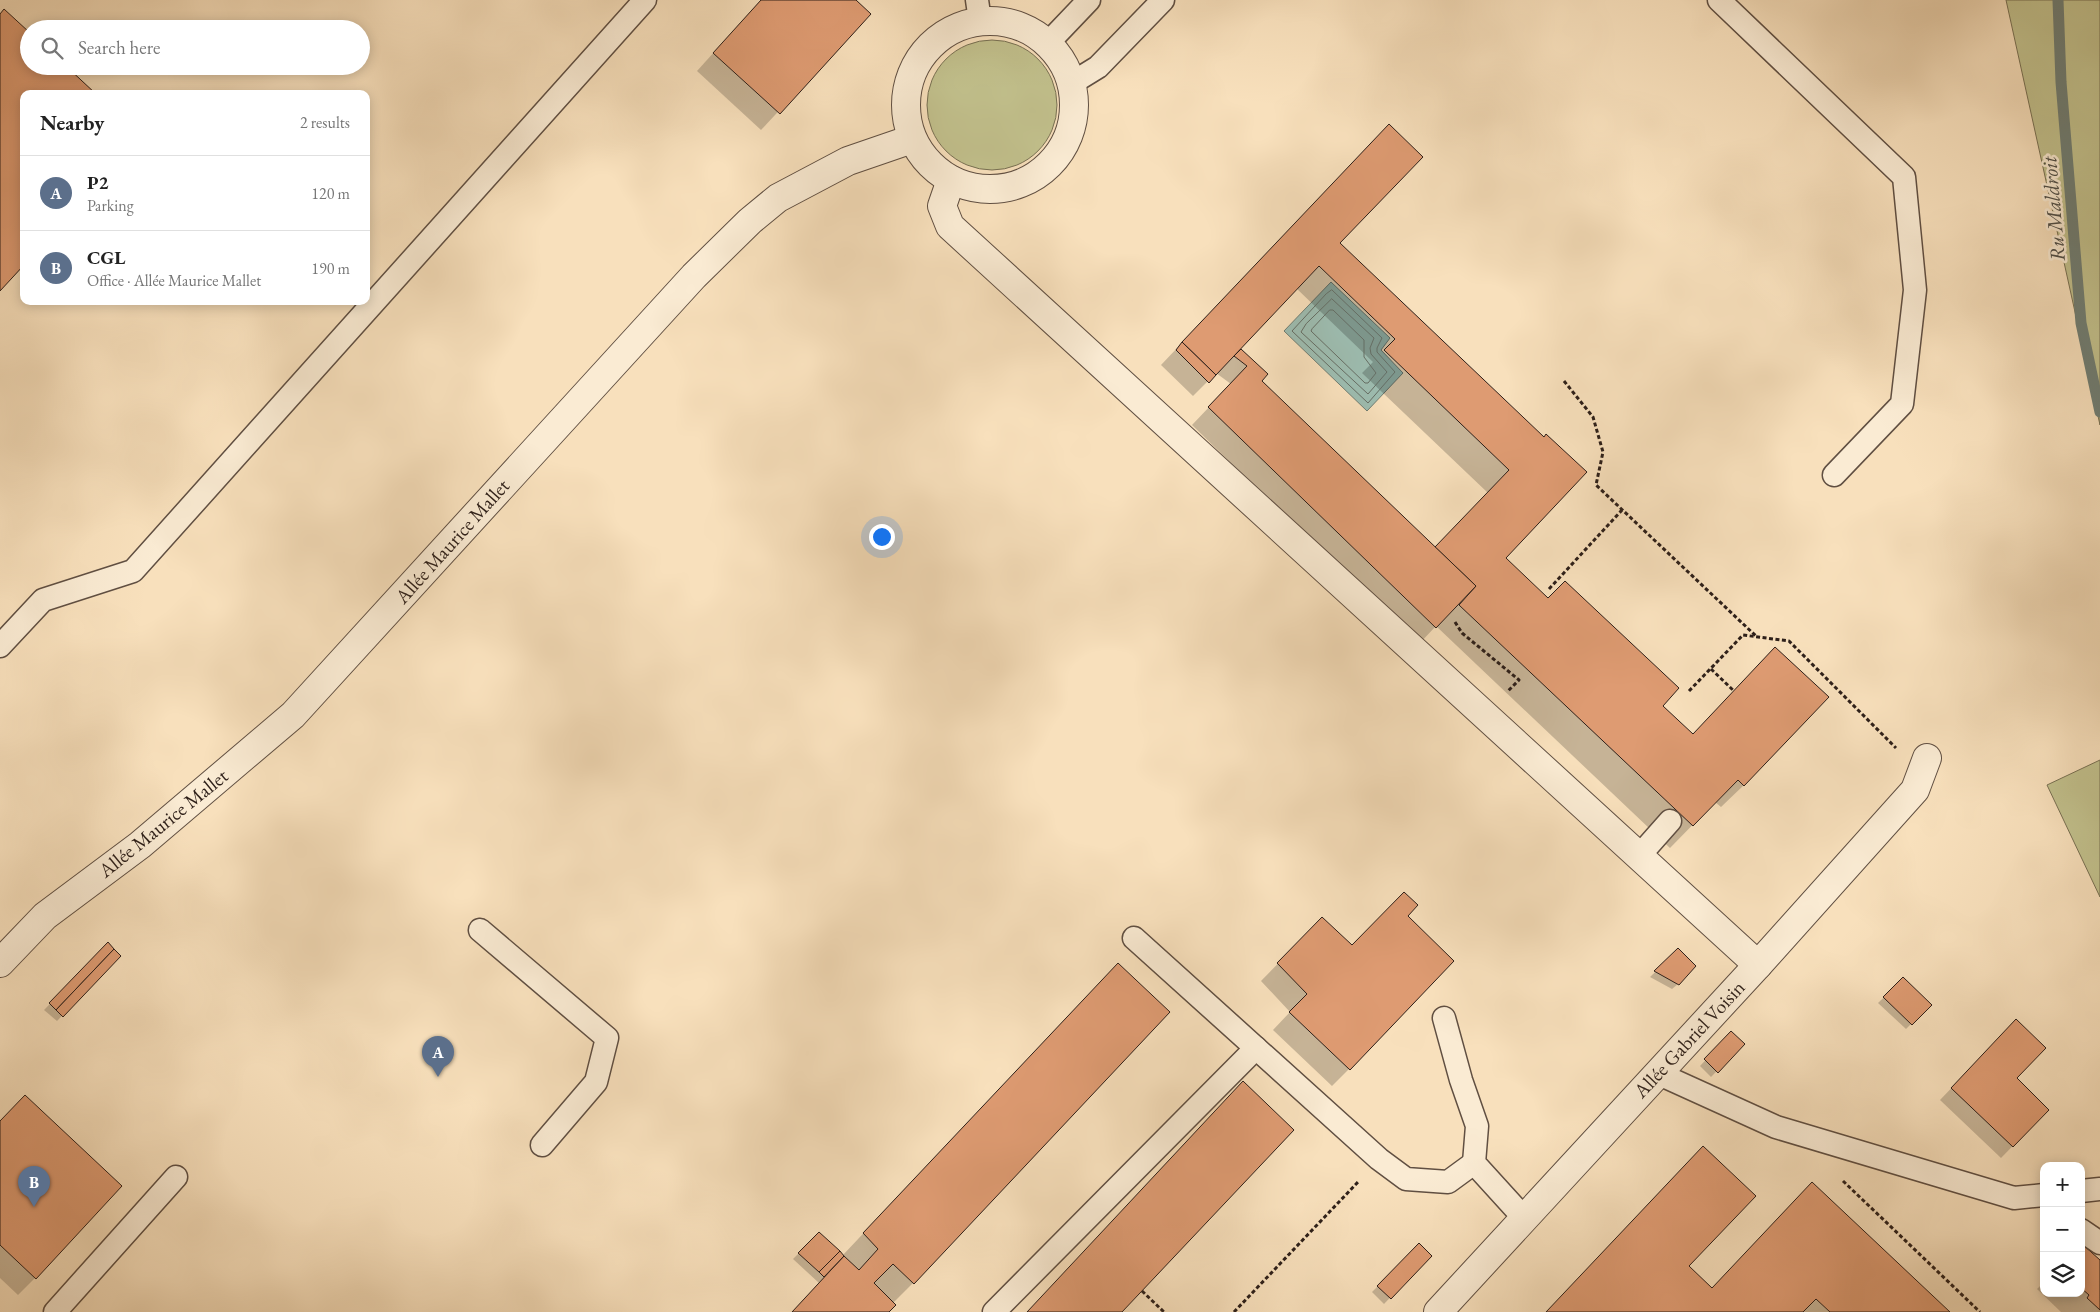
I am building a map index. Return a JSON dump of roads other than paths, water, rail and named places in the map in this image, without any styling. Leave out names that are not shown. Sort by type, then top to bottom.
[{"type":"street","points":[[979,11],[1032,32],[1048,44],[1063,63],[1072,83],[1075,99],[1072,128],[1058,157],[1032,179],[1003,189],[976,188],[952,180],[923,157],[912,139],[907,122],[907,87],[915,67],[935,40],[979,11]]},
{"type":"street","name":"Allée Maurice Mallet","points":[[0,963],[45,916],[140,845],[293,715],[687,284],[750,221],[778,198],[848,161],[912,139]]},
{"type":"street","points":[[952,180],[942,206],[950,226],[1758,965]]},
{"type":"street","name":"Allée Gabriel Voisin","points":[[1438,1312],[1758,965],[1915,790],[1924,766]]},
{"type":"lane","points":[[0,646],[43,600],[133,571],[645,0]]},
{"type":"lane","points":[[1048,44],[1089,0]]},
{"type":"lane","points":[[1072,83],[1098,67],[1163,0]]},
{"type":"lane","points":[[1719,0],[1904,177],[1915,290],[1902,404],[1834,475]]},
{"type":"lane","points":[[1639,856],[1670,821]]},
{"type":"lane","points":[[480,930],[607,1038],[596,1082],[542,1145]]},
{"type":"lane","points":[[1134,938],[1379,1159],[1406,1179],[1448,1182],[1474,1163]]},
{"type":"lane","points":[[1444,1018],[1461,1080],[1477,1126],[1474,1163],[1524,1218]]},
{"type":"lane","points":[[994,1312],[1256,1048]]},
{"type":"lane","points":[[1657,1073],[1776,1128],[2014,1198],[2040,1198]]},
{"type":"lane","points":[[55,1312],[176,1177]]},
{"type":"lane","points":[[2085,1191],[2100,1189]]},
{"type":"lane","points":[[2085,1233],[2100,1243]]},
{"type":"water","points":[[1331,282],[1390,338],[1381,350],[1403,373],[1367,411],[1284,331]]},
{"type":"waterway","name":"Ru Maldroit","points":[[2058,0],[2061,82],[2081,323],[2100,412]]},
{"type":"place","name":"P2","points":[[438,1077]]},
{"type":"place","name":"CGL","points":[[34,1207]]}]
